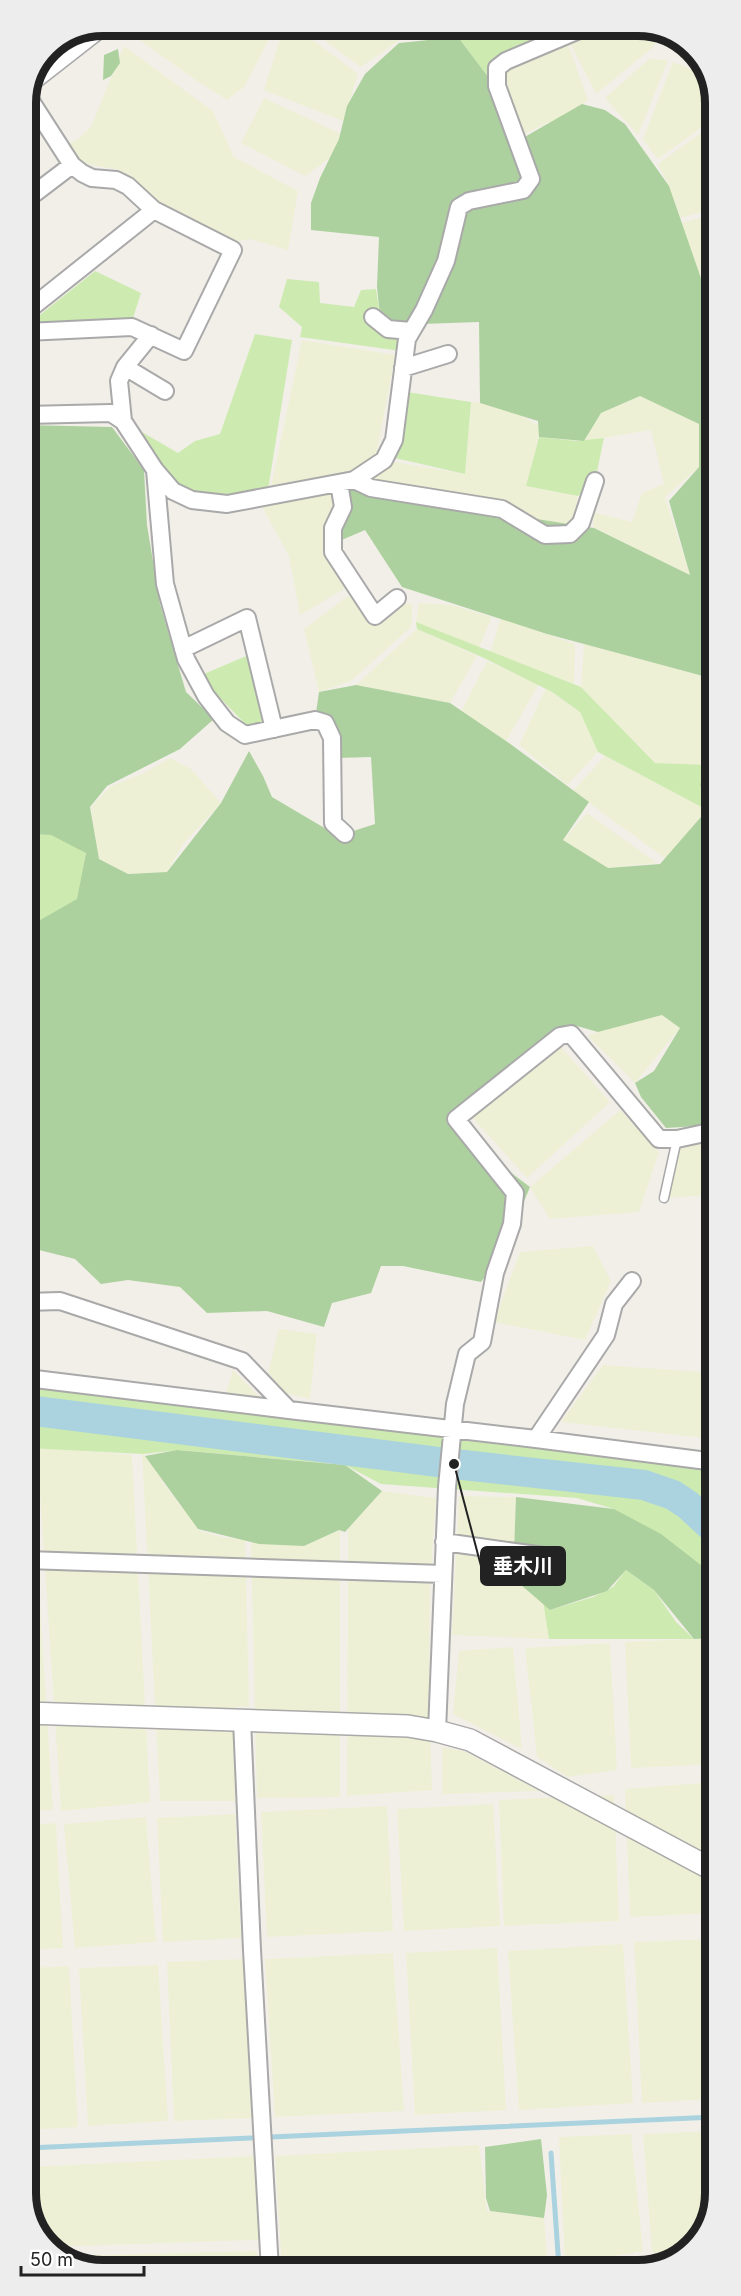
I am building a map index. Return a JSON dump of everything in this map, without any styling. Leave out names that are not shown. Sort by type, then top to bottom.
[{"type":"street","points":[[36,415],[111,413],[123,421],[155,470],[173,491],[192,500],[209,503],[227,504],[347,481],[384,459],[394,440],[407,339],[424,310],[446,261],[459,207],[469,201],[523,190],[531,179],[497,86],[497,68],[506,61],[565,36]]},
{"type":"street","points":[[46,67],[83,39]]},
{"type":"street","points":[[36,109],[72,165],[82,173],[92,178],[116,180],[128,186],[154,210],[233,250],[184,351],[132,327],[36,332]]},
{"type":"street","points":[[36,192],[72,165]]},
{"type":"street","points":[[36,304],[154,210]]},
{"type":"street","points":[[373,317],[388,329],[411,331]]},
{"type":"street","points":[[123,421],[119,381],[125,367],[151,336]]},
{"type":"street","points":[[403,368],[448,354]]},
{"type":"street","points":[[125,367],[165,391]]},
{"type":"street","points":[[155,470],[165,584],[183,649],[206,696],[227,723],[245,735],[315,720],[325,723],[332,738],[333,823],[345,834]]},
{"type":"street","points":[[347,481],[371,488],[502,509],[545,535],[570,534],[581,523],[595,481]]},
{"type":"street","points":[[347,481],[343,507],[333,528],[333,552],[375,616],[397,598]]},
{"type":"street","points":[[183,649],[247,618],[274,729]]},
{"type":"street","points":[[436,1731],[447,1487],[455,1404],[467,1354],[482,1342],[495,1273],[512,1224],[515,1193],[456,1119],[560,1036],[571,1034],[659,1139],[677,1139],[705,1133]]},
{"type":"street","points":[[536,1438],[606,1335],[614,1304],[632,1281]]},
{"type":"street","points":[[36,1302],[60,1301],[242,1361],[289,1410]]},
{"type":"street","points":[[36,1379],[289,1410],[452,1436],[536,1438],[705,1461]]},
{"type":"street","points":[[444,1542],[544,1556]]},
{"type":"street","points":[[36,1560],[443,1574]]},
{"type":"street","points":[[36,1713],[408,1726],[436,1731],[470,1740],[705,1866]]},
{"type":"street","points":[[242,1720],[269,2260]]},
{"type":"lane","points":[[664,1198],[677,1139]]},
{"type":"green space","points":[[134,36],[271,36],[244,87],[227,100]]},
{"type":"green space","points":[[281,36],[307,36],[358,74],[343,121],[264,90]]},
{"type":"green space","points":[[319,36],[400,36],[401,39],[361,67]]},
{"type":"green space","points":[[561,36],[505,61],[498,90],[458,37]]},
{"type":"green space","points":[[565,36],[588,100],[561,120],[547,123],[516,138],[501,64]]},
{"type":"green space","points":[[576,36],[642,36],[658,39],[652,48],[596,94],[570,43]]},
{"type":"green space","points":[[458,37],[498,90],[516,142],[582,104],[605,110],[625,124],[669,186],[703,284],[705,284],[705,677],[547,634],[402,587],[365,530],[337,542],[345,488],[353,483],[391,496],[594,528],[690,575],[669,501],[699,467],[699,424],[640,396],[601,413],[584,441],[539,437],[538,421],[480,403],[479,322],[392,325],[380,316],[377,287],[379,237],[311,230],[311,203],[339,139],[347,106],[365,74],[399,43]]},
{"type":"green space","points":[[124,46],[213,111],[234,157],[298,191],[288,250],[250,239],[232,242],[160,207],[119,170],[77,162],[65,145],[77,140],[91,127]]},
{"type":"green space","points":[[118,49],[120,63],[111,76],[103,80],[104,55]]},
{"type":"green space","points":[[649,59],[668,60],[638,135],[605,98]]},
{"type":"green space","points":[[673,62],[697,71],[703,86],[705,125],[658,159],[643,139]]},
{"type":"green space","points":[[264,98],[341,134],[334,155],[305,176],[241,143]]},
{"type":"green space","points":[[705,130],[705,211],[680,218],[669,186],[658,164]]},
{"type":"green space","points":[[705,217],[705,285],[703,285],[680,223]]},
{"type":"green space","points":[[95,271],[141,293],[133,318],[36,325],[36,318]]},
{"type":"green space","points":[[287,279],[319,282],[320,303],[354,307],[361,290],[376,289],[380,316],[407,333],[401,351],[300,337],[302,327],[279,307]]},
{"type":"green space","points":[[255,334],[292,340],[267,496],[218,503],[178,493],[163,465],[123,421],[178,453],[195,441],[220,434]]},
{"type":"green space","points":[[302,340],[395,355],[374,467],[348,481],[270,492]]},
{"type":"green space","points":[[407,392],[471,402],[465,474],[386,456]]},
{"type":"green space","points":[[640,396],[699,424],[699,467],[665,497],[690,575],[594,528],[592,512],[632,522],[642,493],[664,484],[651,430],[584,441],[601,413]]},
{"type":"green space","points":[[471,402],[502,405],[541,427],[526,486],[578,496],[570,534],[363,484],[384,460],[465,474]]},
{"type":"green space","points":[[36,425],[112,427],[144,470],[147,525],[160,604],[186,692],[214,719],[180,749],[107,786],[90,807],[99,859],[128,874],[167,872],[221,803],[249,751],[272,797],[338,836],[375,824],[371,757],[337,758],[315,720],[319,692],[356,685],[450,703],[509,743],[589,802],[563,840],[608,868],[660,864],[705,812],[705,1126],[666,1128],[641,1097],[635,1083],[654,1071],[680,1028],[662,1015],[598,1032],[570,1024],[457,1132],[530,1187],[502,1254],[481,1282],[403,1266],[381,1266],[371,1293],[332,1303],[324,1327],[267,1311],[207,1313],[180,1287],[128,1280],[101,1284],[75,1259],[39,1250],[36,1258],[36,922],[77,899],[86,853],[51,835],[36,834]]},
{"type":"green space","points":[[539,437],[577,441],[604,438],[595,481],[578,496],[526,486]]},
{"type":"green space","points":[[334,489],[340,506],[331,528],[349,586],[300,615],[289,556],[261,505]]},
{"type":"green space","points":[[352,593],[370,614],[397,601],[413,605],[411,627],[351,681],[319,692],[304,629]]},
{"type":"green space","points":[[419,603],[452,605],[492,617],[479,648],[416,622]]},
{"type":"green space","points":[[501,618],[575,644],[574,684],[490,653]]},
{"type":"green space","points":[[416,622],[581,687],[655,763],[705,765],[705,776],[700,784],[705,809],[598,752],[580,712],[552,692],[482,657],[417,629]]},
{"type":"green space","points":[[417,629],[477,656],[450,703],[356,685]]},
{"type":"green space","points":[[584,644],[705,677],[705,765],[655,763],[581,687]]},
{"type":"green space","points":[[251,654],[269,730],[254,733],[199,676]]},
{"type":"green space","points":[[487,661],[539,684],[506,741],[461,712]]},
{"type":"green space","points":[[546,688],[580,712],[598,752],[567,785],[519,745]]},
{"type":"green space","points":[[605,756],[705,809],[705,812],[666,859],[573,791]]},
{"type":"green space","points":[[170,758],[191,769],[221,803],[183,844],[167,872],[128,874],[98,858],[91,807],[111,786],[142,774]]},
{"type":"green space","points":[[705,776],[705,803],[700,784]]},
{"type":"green space","points":[[587,813],[657,863],[608,868],[563,840]]},
{"type":"green space","points":[[36,834],[51,835],[86,852],[77,903],[36,923]]},
{"type":"green space","points":[[662,1015],[680,1028],[635,1083],[588,1036],[617,1024]]},
{"type":"green space","points":[[561,1047],[610,1102],[527,1178],[471,1116]]},
{"type":"green space","points":[[620,1110],[659,1152],[639,1212],[550,1219],[530,1187]]},
{"type":"green space","points":[[705,1134],[705,1196],[664,1198],[677,1139]]},
{"type":"green space","points":[[593,1246],[611,1281],[585,1340],[494,1322],[520,1252]]},
{"type":"green space","points":[[279,1329],[317,1334],[310,1399],[285,1393],[268,1373]]},
{"type":"green space","points":[[603,1365],[703,1372],[705,1438],[561,1422]]},
{"type":"green space","points":[[233,1370],[264,1402],[225,1396]]},
{"type":"green space","points":[[36,1384],[348,1426],[489,1436],[705,1468],[705,1570],[614,1509],[577,1498],[381,1484],[345,1465],[179,1450],[143,1454],[36,1448]]},
{"type":"green space","points":[[37,1447],[132,1455],[150,1802],[61,1811]]},
{"type":"green space","points":[[177,1450],[345,1465],[382,1491],[345,1532],[339,1530],[304,1546],[259,1544],[198,1529],[145,1456]]},
{"type":"green space","points":[[142,1453],[152,1462],[164,1484],[200,1531],[245,1540],[249,1707],[237,1706],[235,1801],[160,1801]]},
{"type":"green space","points":[[382,1491],[436,1498],[430,1583],[429,1695],[432,1790],[347,1796],[348,1529]]},
{"type":"green space","points":[[459,1496],[516,1497],[513,1578],[543,1601],[549,1639],[452,1635]]},
{"type":"green space","points":[[516,1497],[614,1509],[661,1534],[705,1568],[705,1638],[694,1639],[654,1590],[626,1570],[607,1591],[550,1610],[513,1578]]},
{"type":"green space","points":[[340,1530],[340,1797],[257,1798],[251,1543],[304,1546]]},
{"type":"green space","points":[[36,1542],[53,1810],[36,1811]]},
{"type":"green space","points":[[626,1570],[654,1590],[676,1622],[694,1639],[549,1639],[543,1601],[550,1610],[593,1597],[613,1587]]},
{"type":"green space","points":[[705,1638],[705,1764],[631,1768],[625,1642]]},
{"type":"green space","points":[[610,1643],[617,1770],[568,1777],[537,1757],[525,1648]]},
{"type":"green space","points":[[513,1647],[522,1749],[453,1714],[459,1651]]},
{"type":"green space","points":[[442,1747],[464,1751],[540,1791],[442,1794]]},
{"type":"green space","points":[[705,1783],[705,1913],[630,1917],[625,1789]]},
{"type":"green space","points":[[614,1795],[619,1921],[504,1926],[499,1800]]},
{"type":"green space","points":[[493,1804],[500,1926],[404,1931],[397,1809]]},
{"type":"green space","points":[[387,1806],[393,1931],[267,1937],[261,1812]]},
{"type":"green space","points":[[235,1814],[241,1938],[163,1942],[157,1818]]},
{"type":"green space","points":[[146,1817],[156,1942],[75,1948],[64,1824]]},
{"type":"green space","points":[[56,1823],[63,1948],[36,1950],[36,1824]]},
{"type":"green space","points":[[705,1939],[705,2100],[642,2103],[634,1942]]},
{"type":"green space","points":[[623,1944],[633,2103],[519,2110],[508,1951]]},
{"type":"green space","points":[[497,1948],[506,2110],[415,2115],[406,1953]]},
{"type":"green space","points":[[393,1953],[404,2111],[275,2117],[265,1959]]},
{"type":"green space","points":[[246,1959],[254,2118],[174,2121],[167,1962]]},
{"type":"green space","points":[[158,1965],[168,2121],[88,2126],[79,1968]]},
{"type":"green space","points":[[69,1966],[78,2127],[36,2130],[36,1968]]},
{"type":"green space","points":[[705,2131],[705,2193],[701,2215],[691,2234],[675,2249],[664,2255],[652,2252],[643,2134]]},
{"type":"green space","points":[[631,2134],[643,2251],[589,2260],[565,2260],[559,2137]]},
{"type":"green space","points":[[541,2139],[547,2195],[544,2218],[490,2211],[486,2198],[485,2147]]},
{"type":"green space","points":[[479,2145],[487,2211],[544,2218],[547,2260],[281,2260],[275,2156]]},
{"type":"green space","points":[[255,2156],[259,2240],[63,2247],[53,2237],[41,2219],[36,2193],[36,2167]]},
{"type":"green space","points":[[257,2251],[257,2260],[99,2260],[79,2256]]},
{"type":"waterway","points":[[36,1411],[454,1464],[644,1485],[673,1495],[705,1521]]},
{"type":"waterway","points":[[36,2148],[705,2117]]},
{"type":"waterway","points":[[551,2153],[558,2260]]},
{"type":"place","name":"垂木川","points":[[454,1464]]}]
